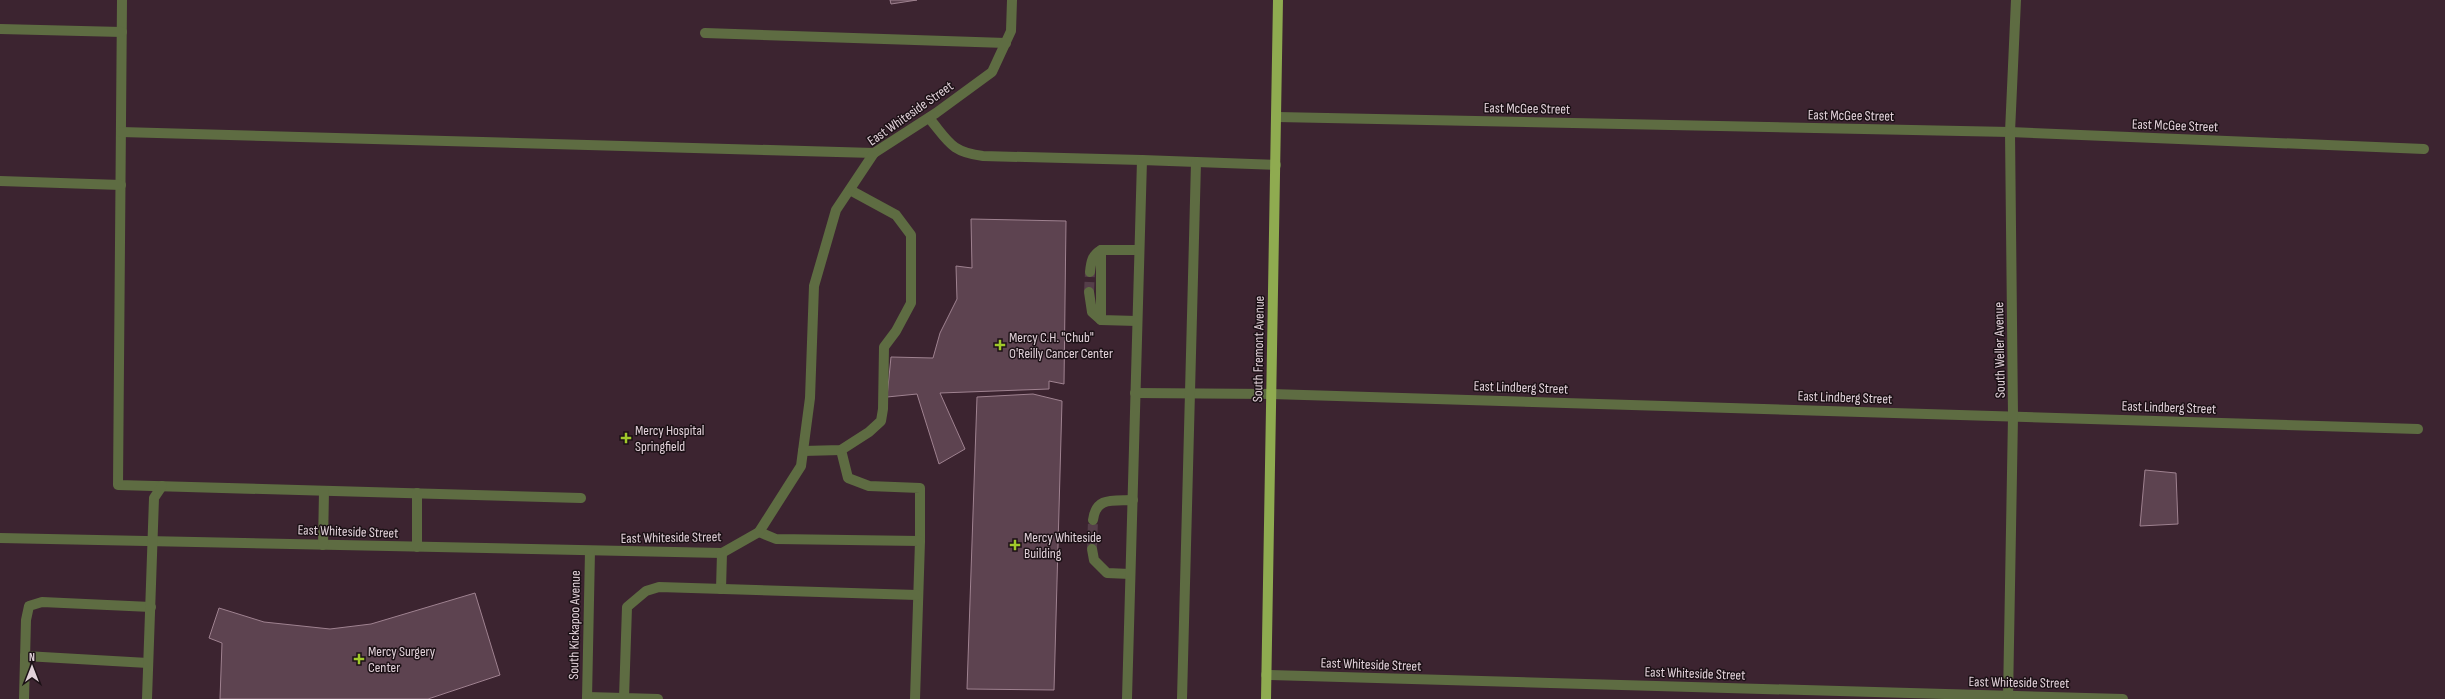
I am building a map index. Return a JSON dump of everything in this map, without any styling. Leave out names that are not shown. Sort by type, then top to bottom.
[{"type":"main road","name":"South Fremont Avenue","points":[[1266,699],[1278,0]]},
{"type":"street","points":[[122,0],[118,485],[581,498]]},
{"type":"street","name":"East Whiteside Street","points":[[0,538],[722,553],[759,532],[801,466],[810,398],[814,286],[836,210],[874,153],[929,118],[992,72],[1011,31],[1012,0]]},
{"type":"street","name":"South Weller Avenue","points":[[2008,698],[2013,416],[2010,132],[2016,0]]},
{"type":"street","points":[[0,29],[122,32]]},
{"type":"street","points":[[705,33],[1006,43]]},
{"type":"street","name":"East McGee Street","points":[[1277,117],[2010,132],[2424,149]]},
{"type":"street","points":[[929,118],[950,144],[963,153],[1276,165]]},
{"type":"street","points":[[121,132],[874,153]]},
{"type":"street","points":[[1127,699],[1142,160]]},
{"type":"street","points":[[1182,699],[1196,162]]},
{"type":"street","points":[[0,181],[121,184]]},
{"type":"street","points":[[803,451],[841,450],[869,432],[881,421],[883,409],[884,347],[896,331],[911,303],[911,235],[896,215],[850,190]]},
{"type":"street","points":[[1090,272],[1091,262],[1095,254],[1101,250],[1139,250]]},
{"type":"street","points":[[1100,320],[1101,250]]},
{"type":"street","points":[[1089,292],[1092,312],[1100,320],[1137,321]]},
{"type":"street","name":"East Lindberg Street","points":[[1135,393],[1271,394],[2418,429]]},
{"type":"street","points":[[841,450],[848,478],[869,486],[920,488],[920,540],[915,699]]},
{"type":"street","points":[[147,699],[154,498],[162,486]]},
{"type":"street","points":[[323,545],[324,491]]},
{"type":"street","points":[[416,547],[417,493]]},
{"type":"street","points":[[1093,520],[1094,511],[1099,505],[1108,501],[1133,500]]},
{"type":"street","points":[[759,532],[776,539],[920,540]]},
{"type":"street","points":[[1092,549],[1094,560],[1107,573],[1130,574]]},
{"type":"street","name":"South Kickapoo Avenue","points":[[587,698],[590,551]]},
{"type":"street","points":[[721,589],[722,553]]},
{"type":"street","points":[[624,698],[627,607],[646,591],[659,587],[918,595]]},
{"type":"street","points":[[24,699],[26,620],[29,606],[42,602],[150,607]]},
{"type":"street","points":[[25,656],[148,663]]},
{"type":"street","name":"East Whiteside Street","points":[[1266,675],[2008,698],[2123,699]]},
{"type":"street","points":[[587,698],[658,699]]},
{"type":"building","points":[[890,0],[917,0],[891,4]]},
{"type":"building","name":"Mercy C.H. \"Chub\" O'Reilly Cancer Center","points":[[971,219],[1066,221],[1064,384],[1049,381],[1049,389],[940,393],[965,449],[939,464],[917,394],[887,397],[891,357],[933,358],[940,333],[957,299],[956,266],[972,268]]},
{"type":"building","name":"Mercy Whiteside Building","points":[[1033,394],[1062,401],[1054,690],[967,689],[977,397]]},
{"type":"building","points":[[2145,470],[2176,473],[2178,524],[2140,526]]},
{"type":"building","name":"Mercy Surgery Center","points":[[475,593],[500,675],[428,699],[220,699],[222,643],[209,638],[219,608],[264,622],[330,629],[371,624]]},
{"type":"tunnel","points":[[1089,292],[1090,272]]},
{"type":"tunnel","points":[[1092,549],[1093,520]]},
{"type":"place","name":"Mercy C.H. \"Chub\" O'Reilly Cancer Center","points":[[1000,345]]},
{"type":"place","name":"Mercy Hospital Springfield","points":[[626,438]]},
{"type":"place","name":"Mercy Whiteside Building","points":[[1015,545]]},
{"type":"place","name":"Mercy Surgery Center","points":[[359,659]]}]
